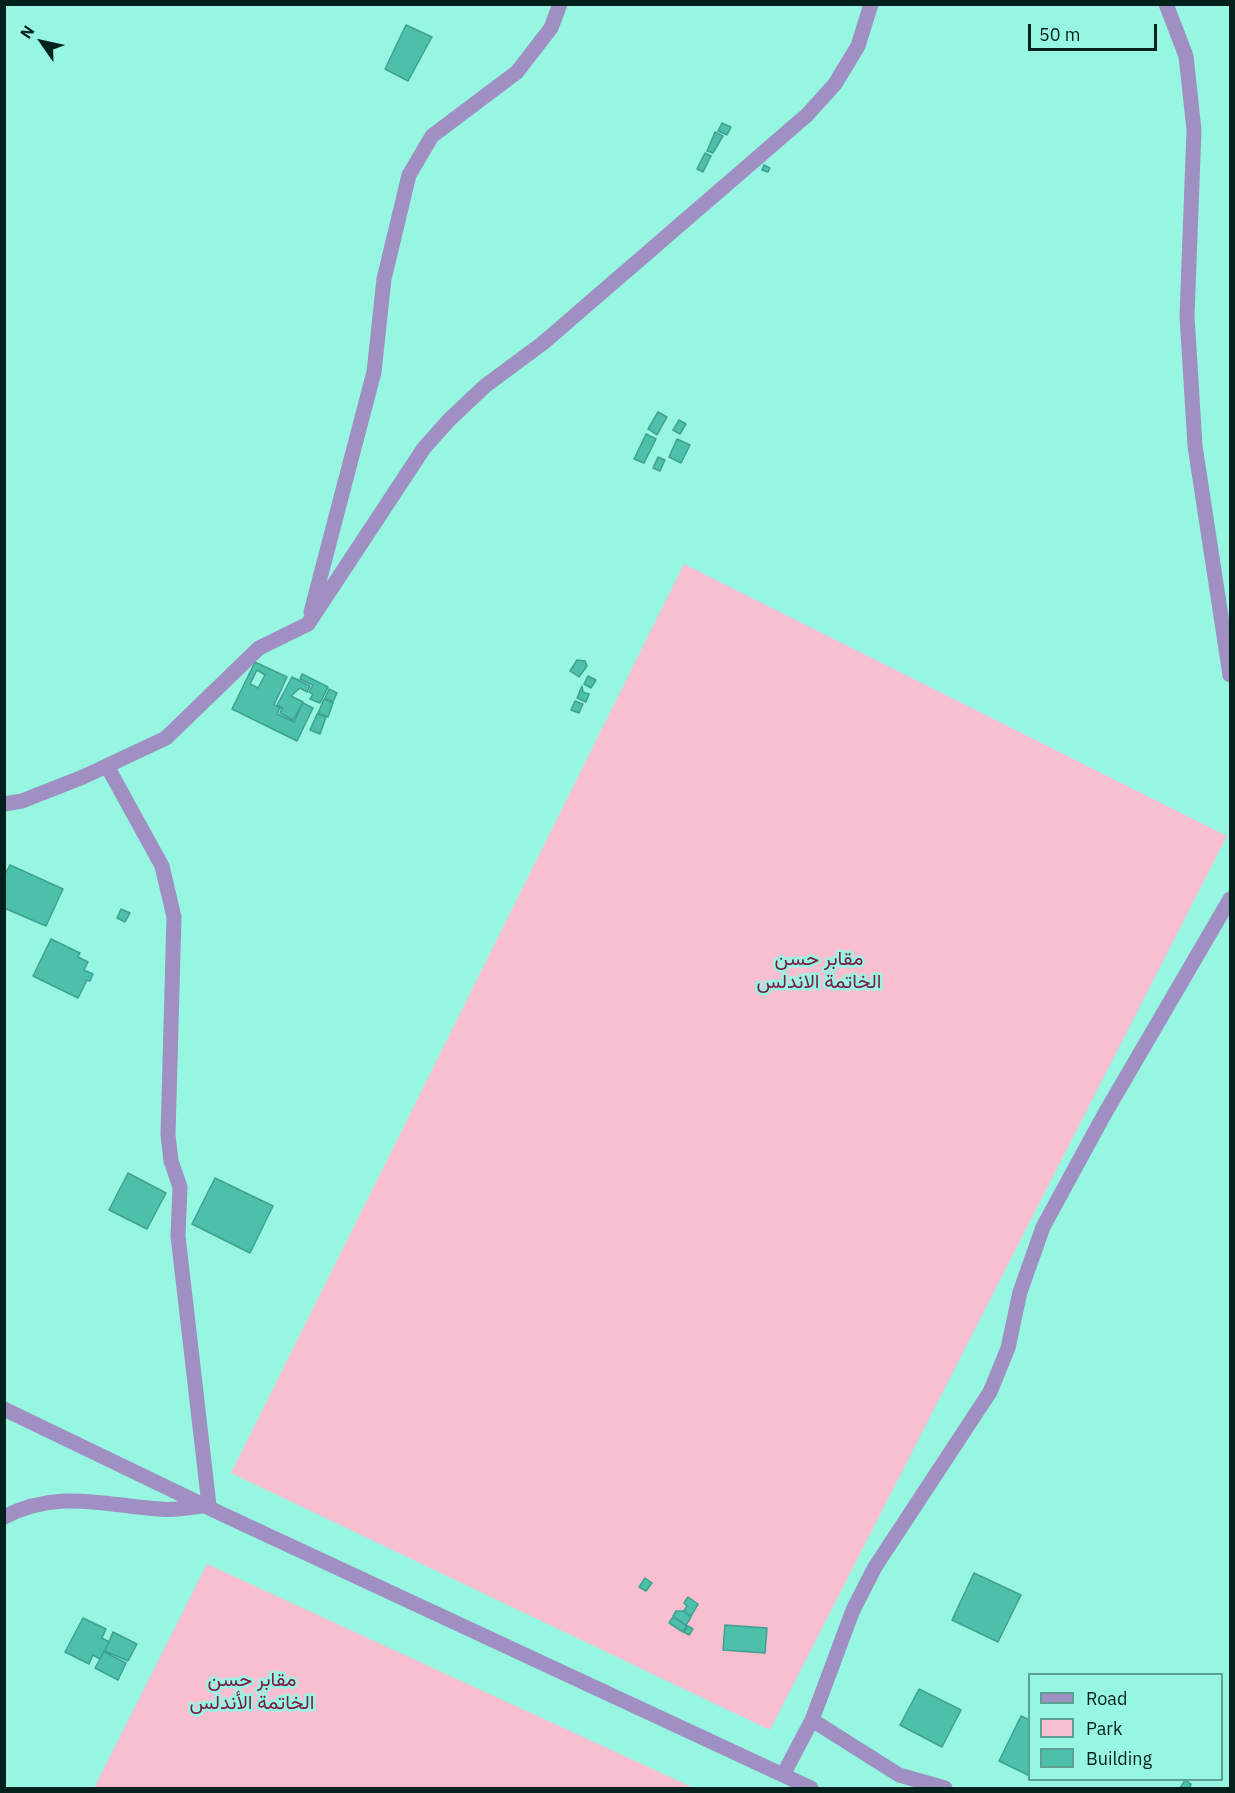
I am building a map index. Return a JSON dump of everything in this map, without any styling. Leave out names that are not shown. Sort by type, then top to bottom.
[{"type":"street","points":[[308,624],[374,372],[384,279],[409,175],[432,136],[517,72],[551,28],[560,4]]},
{"type":"street","points":[[4,804],[22,801],[107,766],[166,738],[259,648],[308,624],[424,448],[443,427],[485,386],[543,343],[807,115],[835,84],[858,46],[871,4]]},
{"type":"street","points":[[1166,4],[1186,57],[1194,130],[1187,316],[1195,446],[1230,675]]},
{"type":"street","points":[[107,766],[162,866],[174,917],[168,1135],[171,1161],[180,1187],[178,1236],[209,1505]]},
{"type":"street","points":[[783,1775],[812,1720],[853,1610],[875,1567],[990,1392],[1008,1348],[1020,1292],[1043,1227],[1104,1115],[1230,899]]},
{"type":"street","points":[[4,1409],[209,1505],[235,1520],[811,1788]]},
{"type":"street","points":[[4,1517],[15,1511],[65,1499],[93,1500],[160,1510],[209,1505]]},
{"type":"street","points":[[812,1720],[899,1775],[945,1788]]},
{"type":"green space","name":"مقابر حسن الخاتمة الاندلس","points":[[684,564],[1227,836],[770,1730],[231,1473]]},
{"type":"green space","name":"مقابر حسن الخاتمة الأندلس","points":[[207,1564],[694,1788],[94,1788]]},
{"type":"building","points":[[406,25],[432,37],[408,81],[385,69]]},
{"type":"building","points":[[722,123],[731,127],[727,135],[718,131]]},
{"type":"building","points":[[715,132],[723,136],[713,153],[707,151]]},
{"type":"building","points":[[705,153],[711,156],[703,172],[697,169]]},
{"type":"building","points":[[764,165],[770,168],[768,172],[762,170]]},
{"type":"building","points":[[658,412],[667,417],[657,435],[648,429]]},
{"type":"building","points":[[679,420],[686,424],[680,434],[673,430]]},
{"type":"building","points":[[646,434],[656,439],[644,463],[634,459]]},
{"type":"building","points":[[677,439],[690,445],[681,463],[669,457]]},
{"type":"building","points":[[658,457],[665,460],[660,471],[653,468]]},
{"type":"building","points":[[577,660],[585,661],[587,666],[579,677],[570,671]]},
{"type":"building","points":[[255,662],[287,677],[274,705],[280,708],[277,714],[294,722],[303,703],[313,708],[297,741],[232,709]]},
{"type":"building","points":[[257,670],[265,675],[258,688],[250,684]]},
{"type":"building","points":[[302,674],[328,687],[320,703],[310,699],[313,694],[309,692],[313,685],[300,679]]},
{"type":"building","points":[[588,676],[596,680],[591,688],[584,684]]},
{"type":"building","points":[[292,677],[310,686],[307,692],[300,688],[291,696],[303,702],[293,720],[280,713],[282,708],[277,705]]},
{"type":"building","points":[[582,686],[583,692],[589,694],[586,702],[577,698]]},
{"type":"building","points":[[329,689],[337,693],[333,702],[325,698]]},
{"type":"building","points":[[324,699],[333,703],[328,717],[318,713]]},
{"type":"building","points":[[575,701],[583,704],[579,713],[571,710]]},
{"type":"building","points":[[317,714],[326,717],[320,734],[310,730]]},
{"type":"building","points":[[10,865],[63,889],[46,926],[4,908],[4,876]]},
{"type":"building","points":[[121,909],[130,913],[125,922],[117,918]]},
{"type":"building","points":[[51,939],[80,953],[78,957],[88,962],[84,970],[93,974],[90,981],[87,980],[78,998],[33,976]]},
{"type":"building","points":[[128,1173],[166,1193],[147,1229],[109,1210]]},
{"type":"building","points":[[215,1178],[273,1206],[250,1253],[192,1224]]},
{"type":"building","points":[[974,1573],[1021,1595],[998,1642],[952,1620]]},
{"type":"building","points":[[645,1578],[652,1583],[646,1591],[639,1587]]},
{"type":"building","points":[[688,1597],[698,1604],[691,1616],[684,1611],[687,1606],[684,1603]]},
{"type":"building","points":[[676,1611],[683,1611],[691,1617],[686,1625],[673,1616]]},
{"type":"building","points":[[673,1617],[687,1626],[683,1632],[669,1623]]},
{"type":"building","points":[[83,1618],[106,1629],[102,1638],[109,1642],[100,1659],[93,1655],[89,1664],[65,1652]]},
{"type":"building","points":[[725,1625],[767,1628],[765,1653],[723,1650]]},
{"type":"building","points":[[688,1626],[693,1629],[689,1635],[684,1632]]},
{"type":"building","points":[[113,1632],[137,1644],[128,1661],[105,1651]]},
{"type":"building","points":[[104,1652],[126,1663],[118,1680],[95,1668]]},
{"type":"building","points":[[919,1689],[961,1710],[942,1747],[900,1725]]},
{"type":"building","points":[[1021,1716],[1028,1719],[1028,1775],[999,1761]]},
{"type":"building","points":[[1184,1781],[1191,1784],[1190,1788],[1180,1788]]}]
